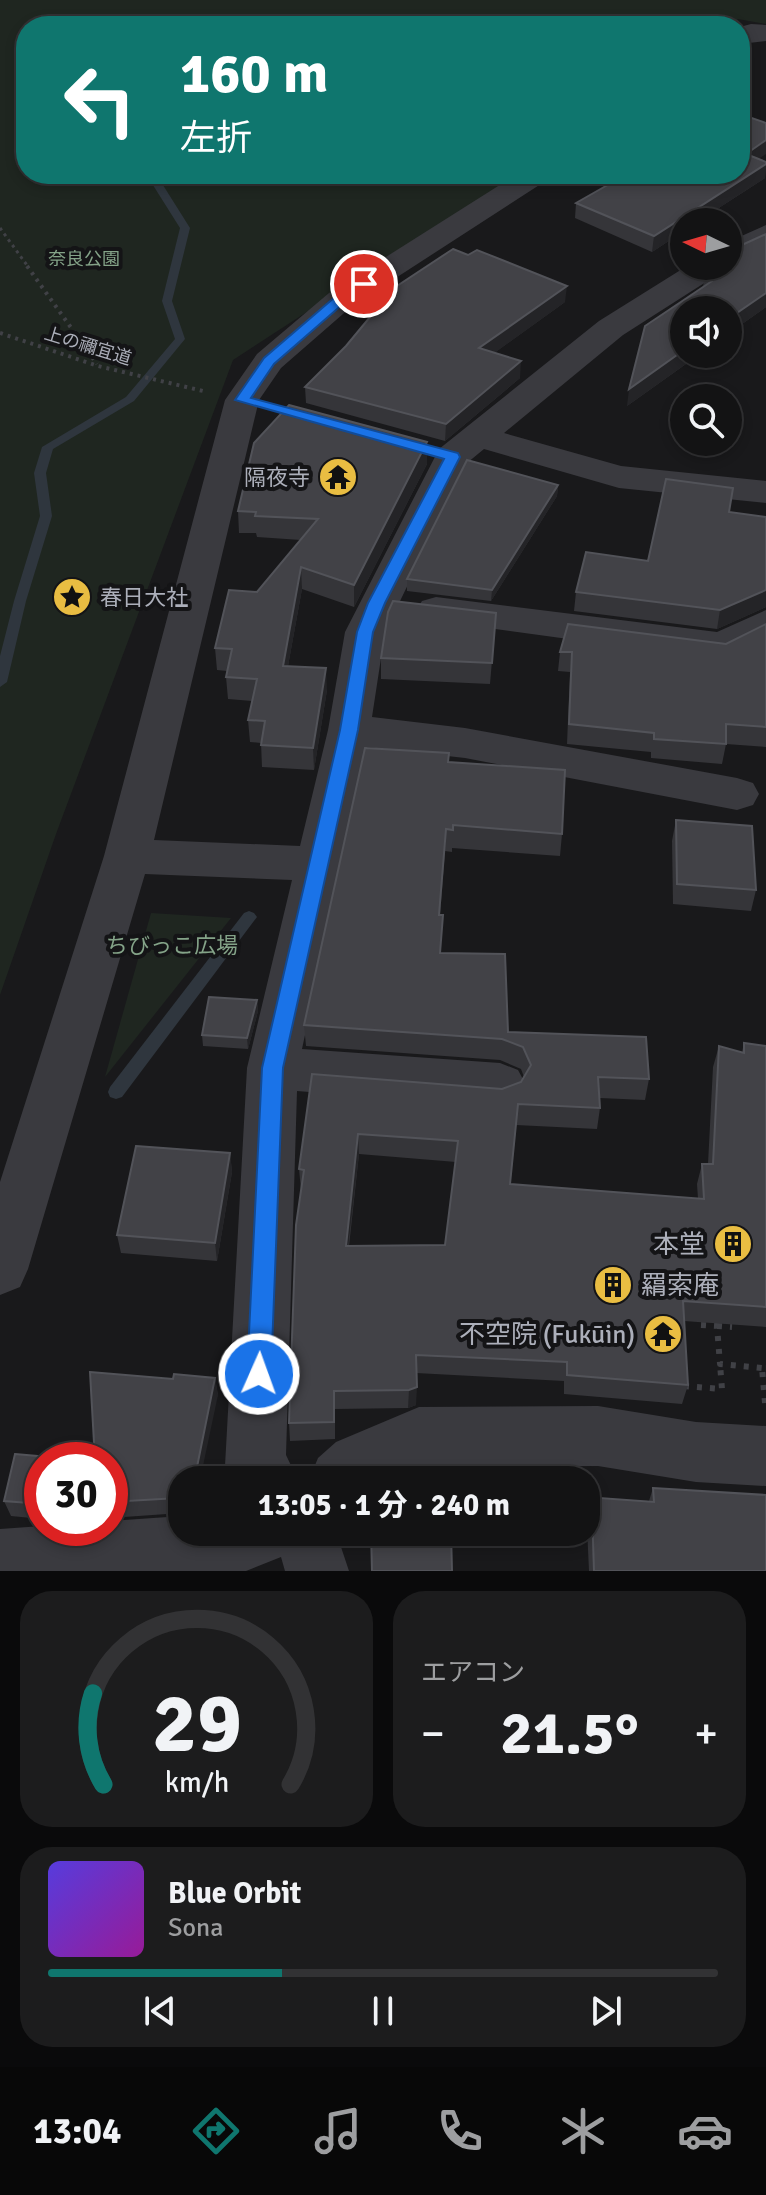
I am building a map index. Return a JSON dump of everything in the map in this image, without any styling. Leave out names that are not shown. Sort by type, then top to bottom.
[{"type":"street","points":[[0,1269],[127,856],[269,361],[340,300],[521,184]]},
{"type":"street","points":[[742,247],[766,234]]},
{"type":"street","points":[[255,1466],[272,1068],[316,864],[349,730],[365,632],[450,447],[611,328],[687,280]]},
{"type":"street","points":[[450,447],[619,477],[766,492]]},
{"type":"street","points":[[377,603],[722,646],[766,623]]},
{"type":"street","points":[[349,730],[465,743],[737,794]]},
{"type":"street","points":[[127,856],[316,864]]},
{"type":"street","points":[[272,1068],[500,1085]]},
{"type":"street","points":[[354,1466],[419,1437],[598,1436],[696,1452],[766,1456]]},
{"type":"street","points":[[0,1560],[195,1546]]},
{"type":"street","points":[[309,1546],[317,1571]]},
{"type":"path","points":[[0,228],[98,366]]},
{"type":"path","name":"上の禰宜道","points":[[0,333],[98,366],[169,383]]},
{"type":"path","points":[[701,1325],[732,1327]]},
{"type":"path","points":[[668,1385],[722,1389],[717,1326]]},
{"type":"path","points":[[720,1364],[764,1368],[765,1407]]},
{"type":"green space","name":"春日大社","points":[[0,0],[766,0],[766,24],[750,21],[750,16],[16,16],[16,184],[504,184],[233,360],[56,834],[0,995]]},
{"type":"green space","name":"ちびっこ広場","points":[[151,913],[231,918],[105,1077]]},
{"type":"building","points":[[750,117],[766,123],[766,140],[750,151]]},
{"type":"building","points":[[750,156],[766,164],[750,174]]},
{"type":"building","points":[[609,184],[735,184],[698,208],[670,208],[670,226],[654,236],[576,203]]},
{"type":"building","points":[[766,234],[766,293],[742,309],[742,296],[690,296],[714,280],[742,280],[742,245]]},
{"type":"building","points":[[453,249],[468,255],[477,250],[567,286],[479,348],[521,361],[446,424],[305,387],[346,346],[394,288]]},
{"type":"building","points":[[670,309],[670,360],[629,389],[645,326]]},
{"type":"building","points":[[289,405],[427,442],[354,585],[301,567],[283,666],[326,668],[313,748],[261,745],[265,721],[248,720],[257,679],[226,677],[232,649],[215,648],[229,590],[257,592],[318,519],[255,516],[256,512],[238,511],[254,443]]},
{"type":"building","points":[[467,460],[558,485],[492,590],[407,579]]},
{"type":"building","points":[[666,479],[733,488],[729,512],[766,517],[766,590],[720,610],[576,592],[586,552],[648,561]]},
{"type":"building","points":[[393,601],[496,613],[492,663],[381,658],[388,612]]},
{"type":"building","points":[[568,624],[726,644],[766,624],[766,727],[726,724],[726,744],[654,739],[654,733],[569,724],[572,652],[560,652]]},
{"type":"building","points":[[365,748],[449,753],[448,762],[565,770],[562,834],[453,825],[453,830],[446,829],[439,915],[443,915],[440,953],[505,954],[508,1032],[646,1037],[649,1079],[598,1077],[600,1108],[518,1104],[510,1184],[704,1199],[702,1164],[713,1164],[719,1046],[744,1053],[744,1043],[766,1046],[766,1307],[683,1301],[688,1385],[567,1375],[567,1362],[416,1355],[417,1387],[409,1390],[334,1391],[334,1422],[289,1423],[296,1225],[304,1170],[299,1169],[312,1074],[502,1089],[521,1082],[531,1065],[523,1047],[502,1039],[304,1025]],"holes":[[[358,1134],[458,1141],[445,1245],[346,1246]]]},
{"type":"building","points":[[676,820],[752,826],[756,890],[677,884]]},
{"type":"building","points":[[209,997],[257,1000],[247,1038],[202,1035]]},
{"type":"building","points":[[136,1146],[230,1153],[215,1243],[117,1235]]},
{"type":"building","points":[[90,1372],[173,1379],[174,1374],[215,1378],[197,1466],[168,1466],[168,1499],[128,1501],[128,1442],[94,1442]]},
{"type":"building","points":[[15,1454],[24,1455],[24,1503],[4,1501]]},
{"type":"building","points":[[653,1488],[766,1495],[766,1571],[594,1571],[593,1546],[600,1546],[600,1498],[654,1502]]},
{"type":"building","points":[[371,1546],[451,1546],[452,1571],[372,1571]]},
{"type":"waterway","points":[[0,682],[46,516],[40,473],[48,447],[130,399],[180,339],[167,301],[185,228],[157,184]]},
{"type":"waterway","points":[[116,1092],[249,917]]},
{"type":"place","name":"隔夜寺","points":[[338,477]]},
{"type":"place","name":"春日大社","points":[[72,597]]},
{"type":"place","name":"本堂","points":[[733,1244]]},
{"type":"place","name":"羂索庵","points":[[613,1285]]},
{"type":"place","name":"不空院 (Fukūin)","points":[[663,1334]]},
{"type":"route","points":[[259,1374],[272,1068],[316,864],[349,730],[365,632],[452,457],[242,400],[269,361],[340,300],[364,284]]},
{"type":"park label","name":"奈良公園","points":[[84,259]]}]
